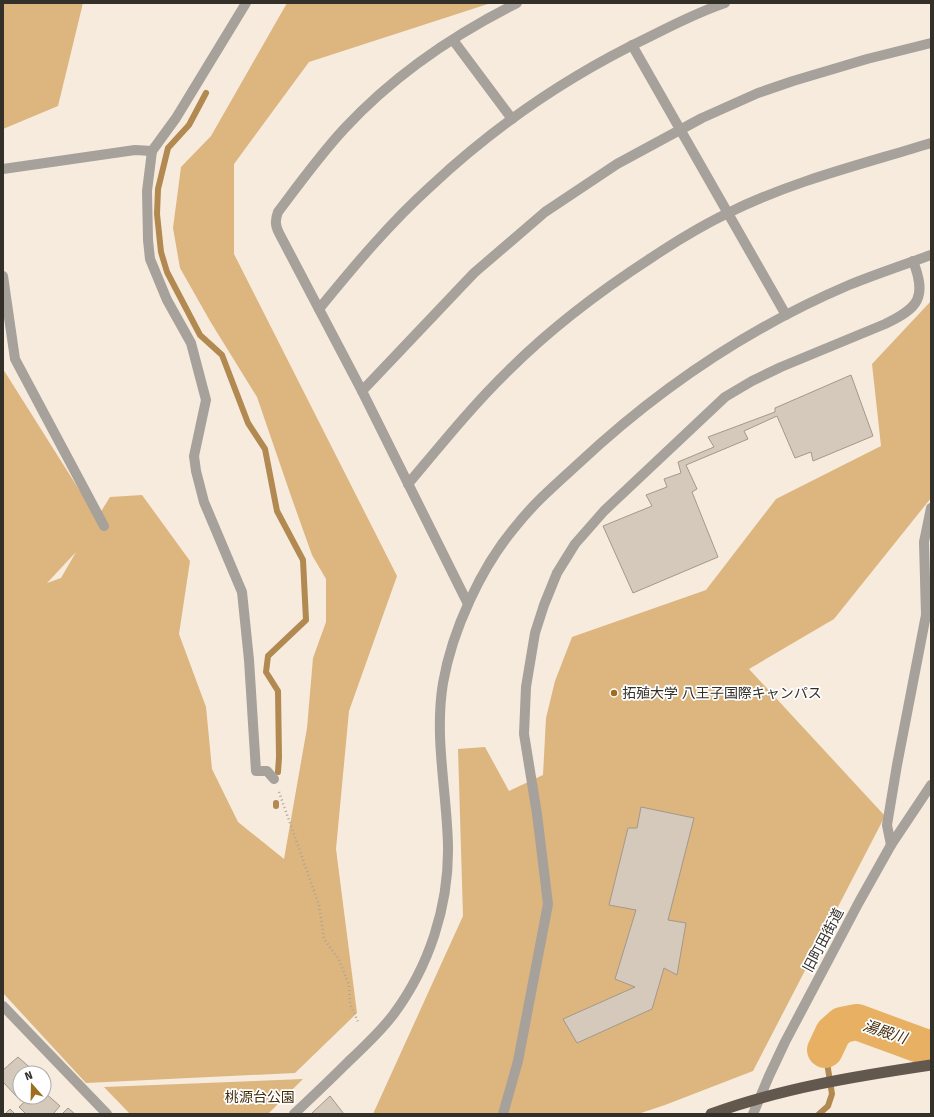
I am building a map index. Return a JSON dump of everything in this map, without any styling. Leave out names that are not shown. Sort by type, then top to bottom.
[{"type":"highway","points":[[711,1114],[789,1090],[868,1074],[931,1065]]},
{"type":"street","points":[[468,604],[362,391],[276,226],[275,219],[278,212],[326,149],[361,112],[392,84],[453,40],[517,3]]},
{"type":"street","points":[[320,309],[361,259],[414,202],[451,168],[512,119],[564,83],[591,67],[669,27],[725,3]]},
{"type":"street","points":[[243,4],[176,118],[152,151],[147,191],[148,240],[150,259],[168,300],[191,343],[206,400],[194,456],[196,471],[204,502],[242,592],[250,660],[256,771],[267,771],[274,779]]},
{"type":"street","points":[[453,40],[512,119]]},
{"type":"street","points":[[362,391],[474,273],[545,212],[617,164],[726,106],[792,81],[867,59],[931,43]]},
{"type":"street","points":[[632,45],[786,315]]},
{"type":"street","points":[[408,484],[451,433],[503,376],[565,320],[623,276],[673,243],[728,212],[771,194],[836,171],[931,143]]},
{"type":"street","points":[[3,170],[135,150],[152,151]]},
{"type":"street","points":[[294,1114],[373,1038],[393,1014],[419,973],[436,932],[446,888],[448,858],[440,742],[440,701],[443,684],[450,649],[468,604],[496,553],[513,529],[542,497],[601,443],[645,406],[693,370],[786,315],[847,286],[931,255]]},
{"type":"street","points":[[503,1114],[518,1061],[548,904],[537,814],[524,734],[526,687],[535,633],[557,573],[574,544],[604,511],[725,397],[752,381],[886,324],[900,317],[912,308],[918,298],[921,287],[920,277],[914,261]]},
{"type":"street","points":[[3,276],[15,359],[104,526]]},
{"type":"street","points":[[892,845],[887,825],[926,615],[924,542],[931,508]]},
{"type":"street","name":"旧町田街道","points":[[753,1114],[785,1042],[855,909],[892,845],[931,785]]},
{"type":"street","points":[[3,1006],[107,1114]]},
{"type":"path","points":[[282,798],[319,905],[324,939],[339,960],[349,985],[350,1004],[359,1024]]},
{"type":"green space","points":[[3,3],[83,3],[58,106],[3,129]]},
{"type":"green space","points":[[287,3],[491,3],[309,62],[234,164],[234,254],[397,576],[349,711],[336,849],[357,1013],[295,1073],[86,1083],[3,993],[3,369],[97,518],[110,497],[142,495],[190,561],[179,634],[206,707],[212,769],[238,822],[284,859],[307,728],[313,658],[326,622],[326,579],[312,555],[257,397],[210,321],[180,268],[173,228],[181,167],[211,136]],"holes":[[[76,552],[61,578],[47,583]]]},
{"type":"green space","name":"拓殖大学 八王子国際キャンパス","points":[[931,301],[931,498],[834,619],[749,669],[885,816],[753,1071],[638,1114],[373,1114],[463,916],[458,749],[485,747],[509,791],[543,775],[546,718],[555,681],[572,637],[706,590],[776,499],[881,446],[872,364]]},
{"type":"green space","name":"桃源台公園","points":[[303,1079],[268,1114],[130,1114],[104,1087]]},
{"type":"building","points":[[851,375],[873,436],[813,461],[811,452],[795,458],[777,416],[744,431],[748,439],[686,465],[697,489],[692,492],[718,557],[633,593],[603,526],[652,506],[646,495],[667,487],[664,479],[681,473],[678,462],[714,447],[708,437],[775,412],[775,408]]},
{"type":"building","points":[[641,807],[694,818],[668,920],[686,923],[677,975],[664,968],[652,1009],[577,1043],[563,1019],[635,987],[615,979],[636,910],[609,905],[628,828],[637,828]]},
{"type":"building","points":[[18,1057],[27,1065],[12,1065],[12,1092],[3,1082],[3,1070]]},
{"type":"building","points":[[330,1096],[344,1114],[311,1114]]},
{"type":"building","points":[[52,1099],[60,1106],[53,1114],[26,1114],[19,1107],[21,1105],[52,1105]]},
{"type":"building","points":[[68,1108],[75,1114],[62,1114]]},
{"type":"building","points":[[10,1109],[15,1114],[5,1114]]},
{"type":"waterway","points":[[206,93],[189,125],[168,148],[158,189],[157,214],[161,252],[167,272],[200,335],[222,355],[248,423],[265,449],[277,511],[303,560],[306,620],[268,656],[266,672],[278,691],[278,772]]},
{"type":"waterway","name":"湯殿川","points":[[825,1050],[833,1033],[842,1025],[857,1022],[928,1048],[931,1047]]},
{"type":"waterway","name":"湯殿川","points":[[819,1114],[828,1106],[832,1094],[825,1050]]},
{"type":"place","name":"拓殖大学 八王子国際キャンパス","points":[[614,693]]}]
